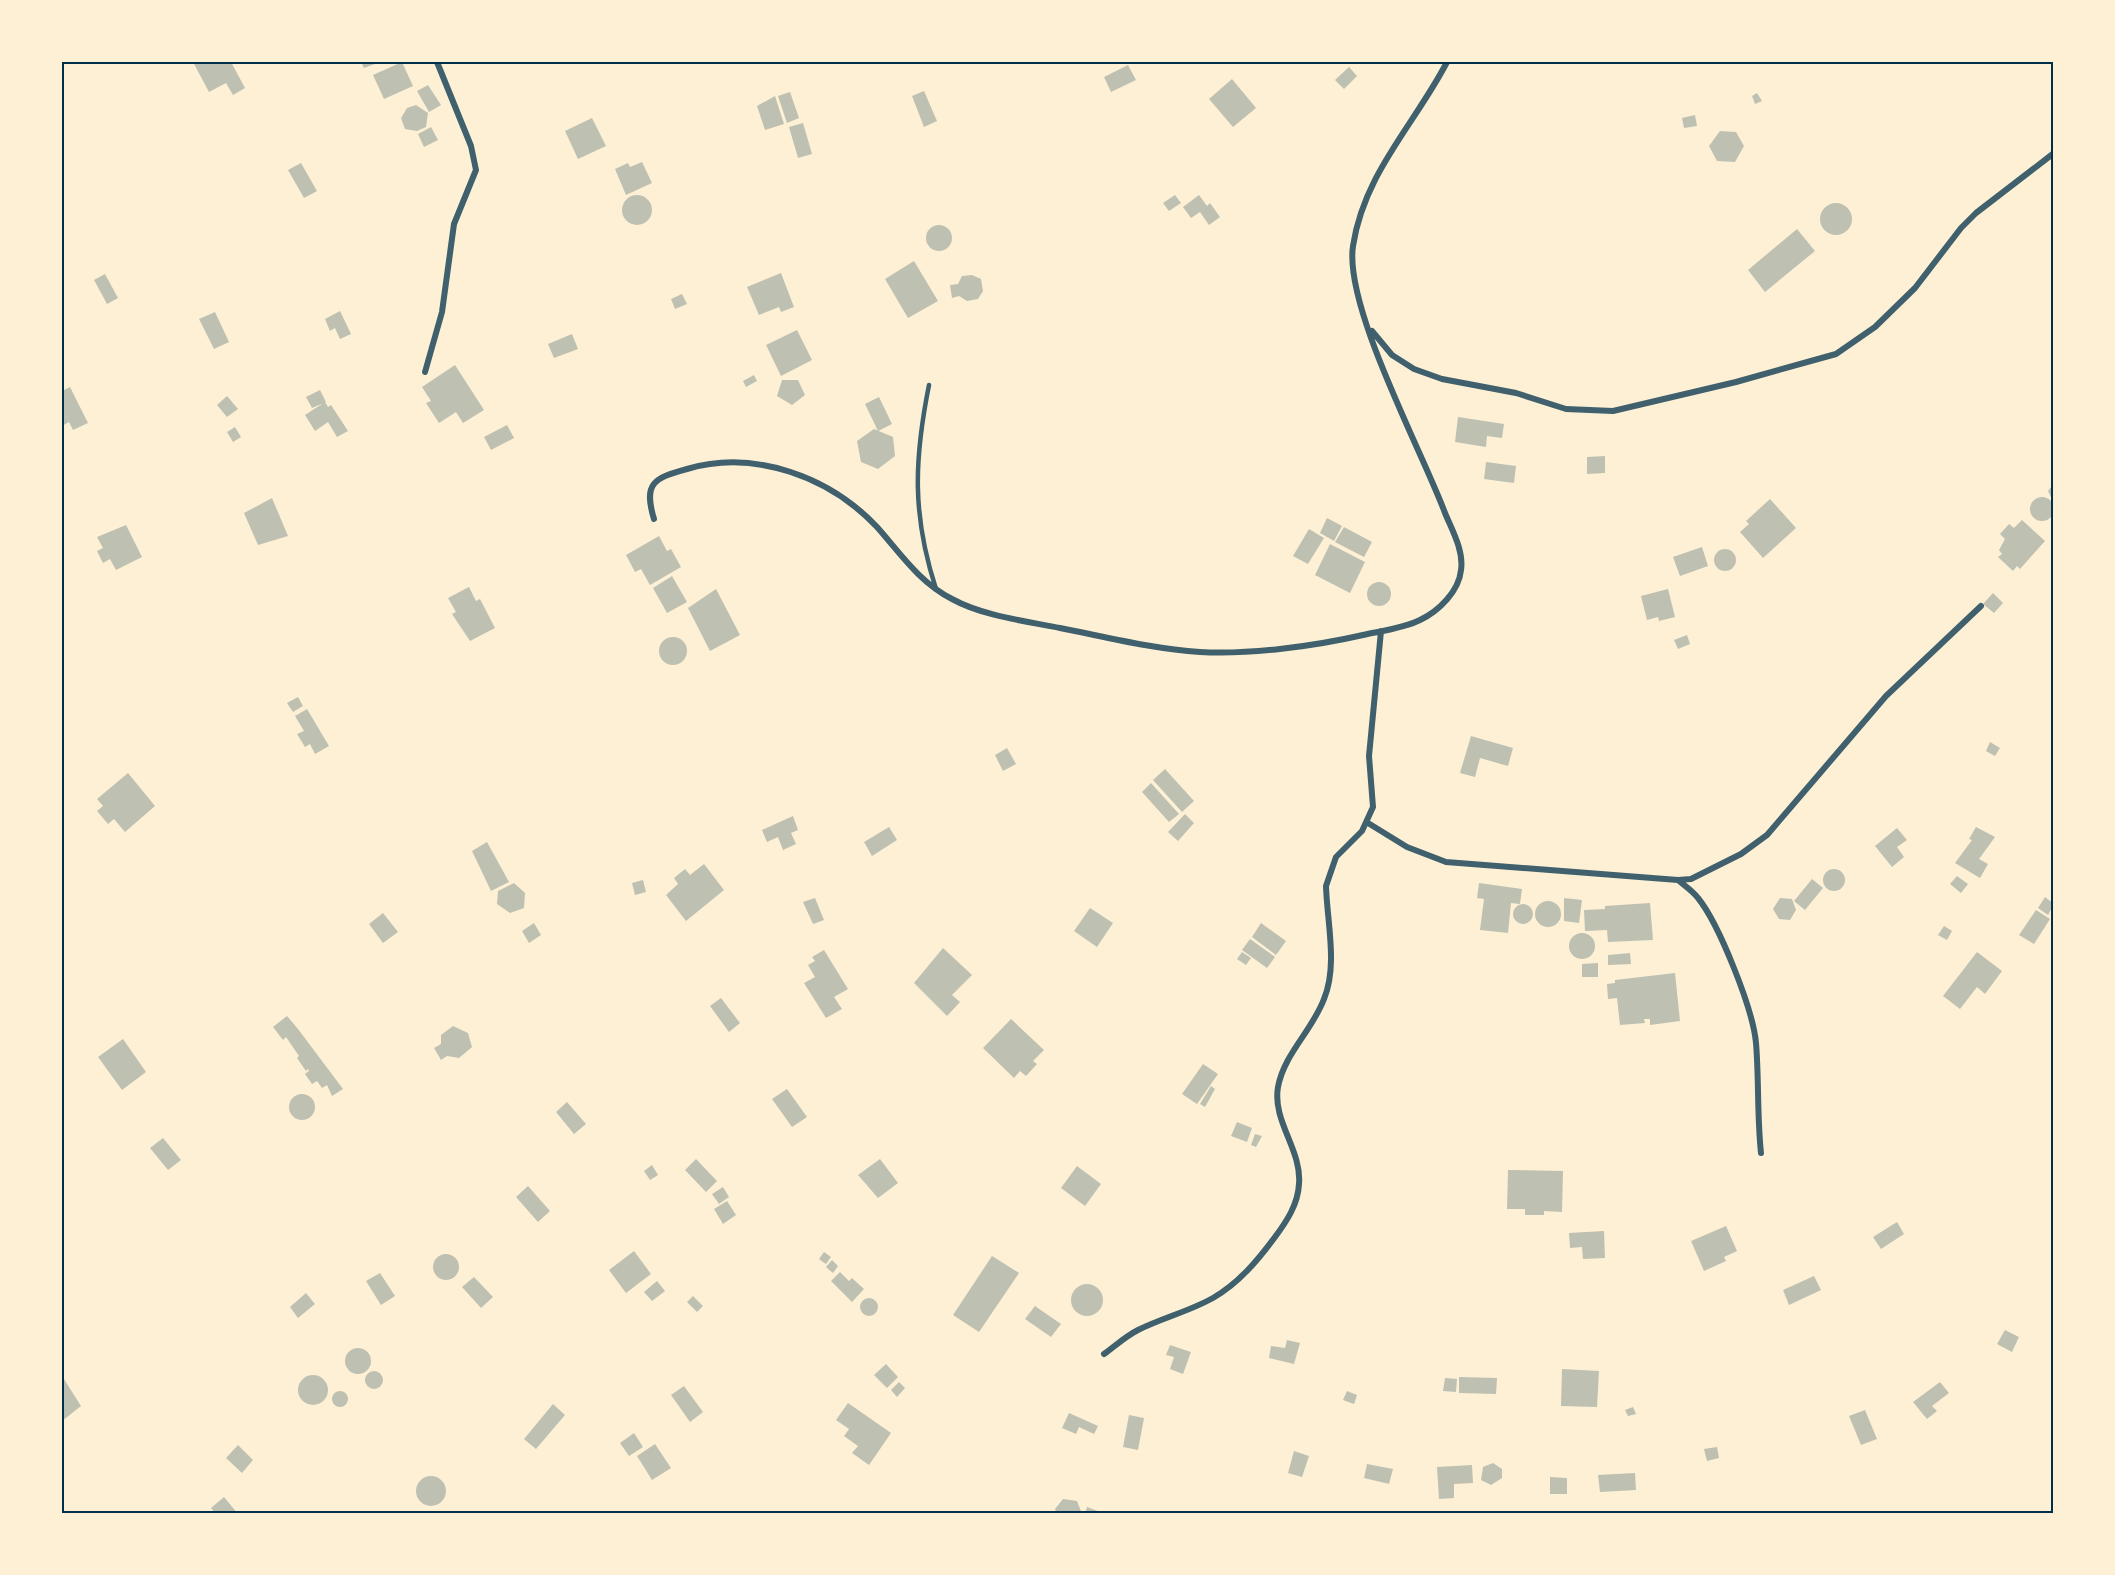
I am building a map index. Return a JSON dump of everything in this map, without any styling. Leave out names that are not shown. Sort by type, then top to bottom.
[{"type":"street","points":[[425,372],[442,312],[454,224],[476,170],[471,146],[437,62]]},
{"type":"street","points":[[654,519],[649,489],[656,481],[669,474],[700,465],[737,461],[786,471],[837,492],[864,514],[906,564],[936,591],[957,602],[1015,619],[1201,652],[1333,642],[1420,620],[1447,599],[1458,586],[1461,556],[1369,328],[1356,285],[1353,249],[1365,201],[1387,154],[1419,110],[1447,62]]},
{"type":"street","points":[[1369,328],[1392,356],[1414,369],[1442,379],[1516,393],[1566,409],[1613,411],[1736,382],[1836,354],[1875,327],[1915,288],[1961,228],[1976,213],[2054,153]]},
{"type":"street","points":[[1368,823],[1407,847],[1446,862],[1678,880],[1691,879],[1741,854],[1767,835],[1886,696],[1981,606]]},
{"type":"street","points":[[1104,1354],[1136,1331],[1213,1298],[1238,1280],[1266,1249],[1285,1223],[1297,1200],[1300,1182],[1296,1160],[1277,1106],[1278,1089],[1284,1066],[1314,1020],[1329,984],[1326,886],[1329,872],[1336,857],[1368,823],[1373,807],[1369,756],[1370,726],[1381,631]]},
{"type":"street","points":[[1678,880],[1699,899],[1717,928],[1743,993],[1756,1040],[1757,1117],[1761,1153]]},
{"type":"lane","points":[[928,385],[918,438],[916,474],[926,560],[936,591]]},
{"type":"building","points":[[193,62],[231,62],[245,88],[233,95],[226,83],[209,92]]},
{"type":"building","points":[[361,62],[380,62],[364,68]]},
{"type":"building","points":[[402,62],[413,86],[384,99],[373,75]]},
{"type":"building","points":[[1128,65],[1136,80],[1111,92],[1104,77]]},
{"type":"building","points":[[1349,67],[1357,76],[1344,89],[1335,80]]},
{"type":"building","points":[[1232,79],[1256,108],[1233,127],[1209,99]]},
{"type":"building","points":[[428,85],[441,105],[429,112],[417,91]]},
{"type":"building","points":[[924,91],[937,121],[924,127],[912,96]]},
{"type":"building","points":[[790,92],[799,118],[787,123],[778,96]]},
{"type":"building","points":[[1757,93],[1762,101],[1755,104],[1752,96]]},
{"type":"building","points":[[775,96],[784,124],[765,130],[757,106]]},
{"type":"building","points":[[416,105],[428,113],[426,127],[417,131],[405,129],[401,118],[407,108]]},
{"type":"building","points":[[1695,115],[1697,126],[1684,128],[1682,118]]},
{"type":"building","points":[[592,118],[606,146],[578,159],[565,131]]},
{"type":"building","points":[[803,123],[812,154],[798,158],[789,127]]},
{"type":"building","points":[[431,127],[438,140],[424,147],[418,134]]},
{"type":"building","points":[[1720,131],[1736,132],[1744,146],[1735,162],[1717,161],[1709,146]]},
{"type":"building","points":[[642,162],[652,183],[626,195],[615,169],[628,163],[630,167]]},
{"type":"building","points":[[301,163],[317,191],[304,198],[288,170]]},
{"type":"building","points":[[637,195],[647,200],[652,210],[647,220],[637,225],[627,220],[622,210],[627,200]]},
{"type":"building","points":[[1175,195],[1181,203],[1169,211],[1163,203]]},
{"type":"building","points":[[1199,195],[1207,206],[1210,203],[1220,217],[1209,225],[1200,212],[1191,218],[1183,207]]},
{"type":"building","points":[[1836,203],[1848,207],[1852,219],[1848,231],[1836,235],[1824,231],[1820,219],[1824,207]]},
{"type":"building","points":[[939,225],[948,229],[952,238],[948,247],[939,251],[930,247],[926,238],[930,229]]},
{"type":"building","points":[[1797,229],[1815,251],[1765,292],[1748,270]]},
{"type":"building","points":[[914,261],[938,301],[908,318],[885,279]]},
{"type":"building","points":[[781,273],[794,307],[781,312],[779,307],[759,315],[747,287]]},
{"type":"building","points":[[105,274],[118,298],[107,304],[94,280]]},
{"type":"building","points":[[972,275],[981,279],[983,291],[978,299],[967,301],[959,296],[952,298],[950,285],[958,284],[962,276]]},
{"type":"building","points":[[682,294],[687,304],[675,309],[671,299]]},
{"type":"building","points":[[340,311],[351,334],[340,339],[335,328],[330,331],[325,319]]},
{"type":"building","points":[[215,312],[229,342],[214,349],[199,319]]},
{"type":"building","points":[[797,330],[812,360],[781,376],[766,345]]},
{"type":"building","points":[[572,334],[578,349],[554,358],[548,344]]},
{"type":"building","points":[[455,365],[484,410],[463,423],[456,412],[439,423],[426,403],[431,401],[422,387]]},
{"type":"building","points":[[754,375],[757,381],[746,387],[743,381]]},
{"type":"building","points":[[782,380],[798,380],[805,395],[792,405],[777,396]]},
{"type":"building","points":[[70,387],[88,423],[73,430],[69,422],[62,426],[62,391]]},
{"type":"building","points":[[320,390],[326,402],[312,408],[306,397]]},
{"type":"building","points":[[227,396],[238,409],[227,417],[217,405]]},
{"type":"building","points":[[879,397],[892,424],[878,431],[865,404]]},
{"type":"building","points":[[325,402],[328,407],[331,405],[348,431],[337,437],[328,422],[315,431],[305,415]]},
{"type":"building","points":[[1458,417],[1504,424],[1502,438],[1487,436],[1486,447],[1455,442]]},
{"type":"building","points":[[507,425],[514,438],[491,450],[484,437]]},
{"type":"building","points":[[235,427],[241,437],[233,442],[227,432]]},
{"type":"building","points":[[874,429],[893,437],[895,456],[878,469],[861,462],[857,441]]},
{"type":"building","points":[[1605,456],[1605,473],[1587,474],[1587,457]]},
{"type":"building","points":[[1486,462],[1516,466],[1514,483],[1484,479]]},
{"type":"building","points":[[2054,483],[2054,503],[2048,491]]},
{"type":"building","points":[[2042,497],[2051,500],[2054,509],[2051,518],[2042,521],[2033,518],[2030,509],[2033,500]]},
{"type":"building","points":[[272,498],[288,536],[258,545],[244,513]]},
{"type":"building","points":[[1770,499],[1796,528],[1763,558],[1740,532],[1749,524],[1746,521]]},
{"type":"building","points":[[1327,518],[1342,526],[1334,541],[1320,533]]},
{"type":"building","points":[[2022,520],[2045,541],[2020,569],[2017,566],[2013,571],[1998,557],[2002,554],[1999,550],[2005,539],[2000,534],[2009,524],[2014,528]]},
{"type":"building","points":[[126,525],[142,557],[116,570],[110,559],[103,563],[97,551],[103,548],[97,537]]},
{"type":"building","points":[[1344,527],[1372,542],[1364,557],[1335,542]]},
{"type":"building","points":[[1309,529],[1324,538],[1308,564],[1293,556]]},
{"type":"building","points":[[659,536],[667,551],[671,549],[681,567],[650,585],[641,569],[635,572],[626,555]]},
{"type":"building","points":[[1330,544],[1365,562],[1350,593],[1315,575]]},
{"type":"building","points":[[1702,547],[1708,566],[1680,576],[1673,557]]},
{"type":"building","points":[[1725,549],[1733,552],[1736,560],[1733,568],[1725,571],[1717,568],[1714,560],[1717,552]]},
{"type":"building","points":[[672,576],[687,602],[667,613],[653,588]]},
{"type":"building","points":[[1379,582],[1384,583],[1390,589],[1390,599],[1384,605],[1379,606],[1374,605],[1368,599],[1367,594],[1368,589],[1374,583]]},
{"type":"building","points":[[469,587],[476,601],[480,599],[495,628],[470,641],[452,614],[456,612],[448,598]]},
{"type":"building","points":[[716,589],[740,635],[710,651],[688,608]]},
{"type":"building","points":[[1668,589],[1675,617],[1659,621],[1658,617],[1647,620],[1641,596]]},
{"type":"building","points":[[1993,593],[2003,603],[1994,613],[1983,604]]},
{"type":"building","points":[[1687,635],[1690,644],[1678,649],[1674,640]]},
{"type":"building","points":[[673,637],[683,641],[687,651],[683,661],[673,665],[663,661],[659,651],[663,641]]},
{"type":"building","points":[[298,697],[303,706],[293,712],[287,703]]},
{"type":"building","points":[[307,709],[329,746],[315,754],[310,744],[305,747],[297,734],[304,731],[295,716]]},
{"type":"building","points":[[1471,736],[1513,748],[1508,766],[1480,758],[1475,777],[1460,773]]},
{"type":"building","points":[[1990,742],[2000,748],[1995,756],[1986,751]]},
{"type":"building","points":[[1007,748],[1016,764],[1003,771],[995,755]]},
{"type":"building","points":[[1165,769],[1194,801],[1182,812],[1153,780]]},
{"type":"building","points":[[128,773],[155,806],[125,832],[114,819],[108,824],[97,811],[103,806],[97,799]]},
{"type":"building","points":[[1151,783],[1179,814],[1169,822],[1142,792]]},
{"type":"building","points":[[1185,814],[1194,823],[1178,841],[1168,832]]},
{"type":"building","points":[[793,816],[798,830],[791,833],[796,844],[783,850],[778,837],[767,842],[762,830]]},
{"type":"building","points":[[889,827],[897,840],[872,856],[864,842]]},
{"type":"building","points":[[1976,827],[1995,837],[1979,859],[1988,864],[1980,878],[1955,863],[1972,840],[1969,839]]},
{"type":"building","points":[[1897,828],[1907,840],[1897,847],[1904,857],[1892,867],[1875,846]]},
{"type":"building","points":[[487,842],[509,882],[491,891],[472,851]]},
{"type":"building","points":[[704,864],[724,890],[686,921],[666,895],[678,884],[674,878],[685,869],[690,875]]},
{"type":"building","points":[[1834,869],[1842,872],[1845,880],[1842,888],[1834,891],[1826,888],[1823,880],[1826,872]]},
{"type":"building","points":[[1957,876],[1968,884],[1961,893],[1950,884]]},
{"type":"building","points":[[1812,879],[1823,888],[1805,910],[1794,901]]},
{"type":"building","points":[[643,880],[646,892],[635,895],[632,883]]},
{"type":"building","points":[[514,883],[525,893],[524,908],[510,913],[497,904],[498,891]]},
{"type":"building","points":[[1479,883],[1522,889],[1520,904],[1511,903],[1508,933],[1480,930],[1484,899],[1477,898]]},
{"type":"building","points":[[2045,897],[2054,904],[2048,915],[2038,908]]},
{"type":"building","points":[[815,898],[824,920],[813,924],[803,902]]},
{"type":"building","points":[[1564,898],[1582,900],[1579,923],[1564,921]]},
{"type":"building","points":[[1780,898],[1792,899],[1796,910],[1790,920],[1779,919],[1773,909]]},
{"type":"building","points":[[1548,901],[1557,905],[1561,914],[1557,923],[1548,927],[1539,923],[1535,914],[1539,905]]},
{"type":"building","points":[[1650,903],[1653,940],[1608,942],[1607,930],[1585,931],[1584,910]]},
{"type":"building","points":[[1519,904],[1527,904],[1533,910],[1533,918],[1527,924],[1519,924],[1513,918],[1513,910]]},
{"type":"building","points":[[1090,908],[1113,923],[1097,947],[1074,931]]},
{"type":"building","points":[[2036,910],[2050,919],[2034,944],[2019,935]]},
{"type":"building","points":[[383,913],[398,932],[383,943],[369,924]]},
{"type":"building","points":[[534,923],[541,935],[529,943],[522,931]]},
{"type":"building","points":[[1261,923],[1286,941],[1276,955],[1252,937]]},
{"type":"building","points":[[1944,926],[1952,931],[1947,940],[1938,935]]},
{"type":"building","points":[[1582,933],[1591,937],[1595,946],[1591,955],[1582,959],[1573,955],[1569,946],[1573,937]]},
{"type":"building","points":[[1250,939],[1275,957],[1267,968],[1242,950]]},
{"type":"building","points":[[943,948],[972,975],[952,995],[960,1002],[947,1016],[914,983]]},
{"type":"building","points":[[824,950],[848,989],[834,997],[842,1009],[826,1018],[804,983],[815,977],[808,965],[815,961],[812,957]]},
{"type":"building","points":[[1242,952],[1251,958],[1246,965],[1237,959]]},
{"type":"building","points":[[1977,952],[2002,971],[1985,994],[1977,987],[1960,1009],[1943,996]]},
{"type":"building","points":[[1630,953],[1631,964],[1608,965],[1608,955]]},
{"type":"building","points":[[1598,963],[1598,977],[1582,977],[1582,964]]},
{"type":"building","points":[[1675,973],[1680,1021],[1650,1025],[1650,1019],[1644,1019],[1645,1023],[1620,1025],[1617,998],[1608,999],[1607,984],[1615,983],[1615,980]]},
{"type":"building","points":[[721,998],[740,1023],[729,1032],[710,1006]]},
{"type":"building","points":[[287,1016],[343,1089],[332,1096],[327,1085],[322,1088],[317,1081],[312,1084],[305,1074],[309,1071],[308,1069],[306,1071],[297,1058],[299,1056],[286,1037],[283,1040],[273,1027]]},
{"type":"building","points":[[1011,1019],[1044,1050],[1033,1061],[1037,1064],[1026,1076],[1020,1071],[1014,1078],[983,1048]]},
{"type":"building","points":[[453,1026],[468,1033],[472,1047],[459,1058],[447,1056],[441,1060],[434,1048],[441,1044],[441,1035]]},
{"type":"building","points":[[123,1039],[146,1072],[122,1090],[98,1057]]},
{"type":"building","points":[[1203,1064],[1218,1074],[1197,1104],[1182,1094]]},
{"type":"building","points":[[1211,1086],[1215,1089],[1205,1107],[1200,1104]]},
{"type":"building","points":[[787,1089],[807,1117],[792,1127],[772,1099]]},
{"type":"building","points":[[302,1094],[311,1098],[315,1107],[311,1116],[302,1120],[293,1116],[289,1107],[293,1098]]},
{"type":"building","points":[[567,1102],[586,1124],[574,1134],[556,1112]]},
{"type":"building","points":[[1237,1122],[1252,1128],[1247,1142],[1231,1136]]},
{"type":"building","points":[[1255,1134],[1262,1136],[1256,1147],[1251,1145]]},
{"type":"building","points":[[163,1138],[181,1160],[168,1170],[150,1148]]},
{"type":"building","points":[[696,1159],[717,1181],[706,1192],[685,1170]]},
{"type":"building","points":[[880,1159],[898,1183],[878,1198],[858,1175]]},
{"type":"building","points":[[652,1165],[658,1175],[650,1180],[644,1171]]},
{"type":"building","points":[[1077,1166],[1101,1184],[1085,1206],[1061,1188]]},
{"type":"building","points":[[1508,1170],[1563,1171],[1562,1212],[1544,1211],[1544,1215],[1525,1215],[1525,1209],[1507,1209]]},
{"type":"building","points":[[528,1186],[550,1211],[538,1222],[516,1197]]},
{"type":"building","points":[[723,1187],[729,1197],[719,1204],[712,1194]]},
{"type":"building","points":[[727,1201],[736,1215],[723,1224],[714,1209]]},
{"type":"building","points":[[1897,1222],[1904,1234],[1881,1249],[1873,1237]]},
{"type":"building","points":[[1726,1226],[1737,1251],[1724,1257],[1726,1261],[1704,1271],[1691,1241]]},
{"type":"building","points":[[1604,1231],[1605,1258],[1583,1259],[1582,1247],[1570,1248],[1569,1233]]},
{"type":"building","points":[[634,1251],[651,1274],[626,1293],[609,1270]]},
{"type":"building","points":[[824,1252],[831,1257],[826,1264],[819,1259]]},
{"type":"building","points":[[446,1254],[455,1258],[459,1267],[455,1276],[446,1280],[437,1276],[433,1267],[437,1258]]},
{"type":"building","points":[[992,1256],[1019,1273],[979,1332],[953,1315]]},
{"type":"building","points":[[832,1260],[838,1266],[833,1273],[826,1267]]},
{"type":"building","points":[[840,1272],[849,1281],[852,1278],[864,1289],[852,1302],[831,1281]]},
{"type":"building","points":[[380,1273],[395,1296],[381,1305],[366,1281]]},
{"type":"building","points":[[1814,1276],[1821,1290],[1789,1305],[1783,1290]]},
{"type":"building","points":[[474,1277],[493,1297],[481,1308],[462,1287]]},
{"type":"building","points":[[657,1281],[665,1291],[652,1301],[644,1292]]},
{"type":"building","points":[[1087,1284],[1099,1288],[1103,1300],[1099,1312],[1087,1316],[1075,1312],[1071,1300],[1075,1288]]},
{"type":"building","points":[[306,1293],[315,1304],[298,1318],[290,1307]]},
{"type":"building","points":[[693,1296],[703,1306],[697,1312],[687,1302]]},
{"type":"building","points":[[869,1298],[875,1301],[878,1307],[875,1313],[869,1316],[863,1313],[860,1307],[863,1301]]},
{"type":"building","points":[[1035,1306],[1061,1324],[1051,1337],[1025,1319]]},
{"type":"building","points":[[2005,1330],[2019,1337],[2012,1352],[1997,1344]]},
{"type":"building","points":[[1287,1340],[1300,1343],[1294,1364],[1269,1358],[1271,1346],[1285,1348]]},
{"type":"building","points":[[1170,1345],[1191,1352],[1183,1374],[1170,1369],[1174,1357],[1166,1355]]},
{"type":"building","points":[[358,1348],[367,1352],[371,1361],[367,1370],[358,1374],[349,1370],[345,1361],[349,1352]]},
{"type":"building","points":[[886,1364],[898,1377],[887,1388],[874,1375]]},
{"type":"building","points":[[1562,1369],[1599,1371],[1597,1407],[1561,1406]]},
{"type":"building","points":[[374,1371],[380,1374],[383,1380],[380,1386],[374,1389],[368,1386],[365,1380],[368,1374]]},
{"type":"building","points":[[313,1375],[319,1376],[327,1384],[327,1396],[319,1404],[313,1405],[307,1404],[299,1396],[298,1390],[299,1384],[307,1376]]},
{"type":"building","points":[[62,1376],[81,1406],[62,1421]]},
{"type":"building","points":[[1459,1377],[1497,1378],[1496,1394],[1459,1393]]},
{"type":"building","points":[[1445,1378],[1457,1379],[1456,1392],[1443,1391]]},
{"type":"building","points":[[899,1382],[905,1388],[897,1397],[891,1390]]},
{"type":"building","points":[[1940,1382],[1949,1393],[1932,1406],[1937,1411],[1927,1419],[1913,1402]]},
{"type":"building","points":[[684,1386],[703,1412],[690,1422],[671,1395]]},
{"type":"building","points":[[340,1391],[346,1393],[348,1399],[346,1405],[340,1407],[334,1405],[332,1399],[334,1393]]},
{"type":"building","points":[[1347,1391],[1357,1395],[1354,1404],[1343,1400]]},
{"type":"building","points":[[848,1403],[891,1433],[869,1465],[852,1453],[858,1446],[844,1436],[849,1429],[836,1420]]},
{"type":"building","points":[[553,1404],[565,1415],[536,1449],[524,1439]]},
{"type":"building","points":[[1633,1407],[1636,1414],[1628,1416],[1625,1410]]},
{"type":"building","points":[[1865,1410],[1877,1439],[1861,1445],[1849,1416]]},
{"type":"building","points":[[1069,1413],[1098,1426],[1094,1434],[1079,1427],[1076,1434],[1062,1428]]},
{"type":"building","points":[[1129,1415],[1144,1418],[1138,1450],[1123,1447]]},
{"type":"building","points":[[634,1433],[643,1447],[629,1456],[620,1443]]},
{"type":"building","points":[[655,1444],[671,1468],[652,1480],[637,1456]]},
{"type":"building","points":[[238,1445],[253,1460],[242,1473],[226,1458]]},
{"type":"building","points":[[1717,1447],[1719,1458],[1707,1461],[1704,1449]]},
{"type":"building","points":[[1294,1451],[1309,1456],[1302,1477],[1288,1473]]},
{"type":"building","points":[[1493,1463],[1502,1469],[1502,1478],[1491,1485],[1481,1480],[1483,1467]]},
{"type":"building","points":[[1367,1464],[1393,1469],[1389,1484],[1364,1478]]},
{"type":"building","points":[[1472,1465],[1473,1483],[1454,1484],[1454,1498],[1439,1499],[1437,1467]]},
{"type":"building","points":[[1635,1473],[1636,1490],[1600,1492],[1598,1475]]},
{"type":"building","points":[[431,1476],[442,1480],[446,1491],[442,1502],[431,1506],[420,1502],[416,1491],[420,1480]]},
{"type":"building","points":[[1550,1477],[1567,1478],[1567,1494],[1550,1494]]},
{"type":"building","points":[[224,1497],[238,1514],[216,1514],[211,1508]]},
{"type":"building","points":[[1063,1499],[1077,1501],[1082,1514],[1057,1514],[1055,1509]]},
{"type":"building","points":[[1087,1507],[1103,1513],[1103,1514],[1085,1514]]}]
